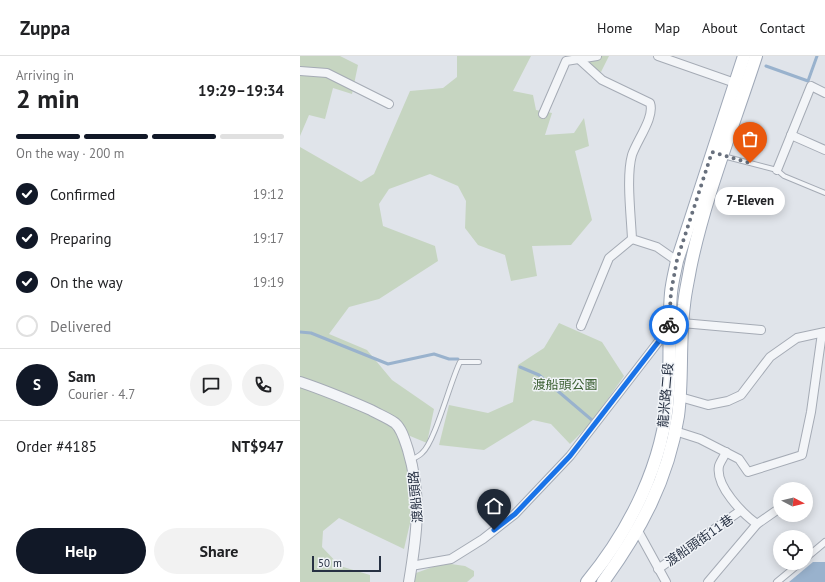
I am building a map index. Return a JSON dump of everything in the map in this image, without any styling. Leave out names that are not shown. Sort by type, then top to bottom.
[{"type":"main road","name":"龍米路二段","points":[[587,582],[614,542],[640,499],[657,456],[664,428],[668,394],[671,292],[677,260],[744,56]]},
{"type":"main road","name":"龍米路二段","points":[[603,582],[638,531],[663,477],[675,430],[680,397],[682,323],[684,304],[693,259],[708,204],[756,56]]},
{"type":"main road","points":[[669,328],[682,323]]},
{"type":"street","points":[[543,114],[566,61],[580,60],[596,56]]},
{"type":"street","points":[[658,56],[735,83]]},
{"type":"street","points":[[580,60],[602,80],[650,103],[652,108],[632,155],[630,182],[632,239]]},
{"type":"street","points":[[300,71],[327,73],[389,104]]},
{"type":"street","points":[[777,170],[811,86],[825,93]]},
{"type":"street","points":[[791,135],[825,150]]},
{"type":"street","points":[[632,239],[657,247],[677,260]]},
{"type":"street","points":[[581,326],[608,258],[632,239]]},
{"type":"street","points":[[682,323],[761,330]]},
{"type":"street","points":[[412,566],[451,559],[483,539],[515,514],[570,456],[669,328]]},
{"type":"street","points":[[675,430],[700,440],[739,459],[748,472],[802,455],[811,412],[824,333],[797,338],[770,357],[741,395],[728,401],[708,405],[680,397]]},
{"type":"street","name":"渡船頭路","points":[[300,382],[341,397],[396,423],[404,436],[416,480],[418,523],[409,582]]},
{"type":"street","points":[[726,452],[719,467],[720,479],[740,512],[757,524]]},
{"type":"street","name":"渡船頭街11巷","points":[[658,569],[740,512]]},
{"type":"street","points":[[708,582],[757,524],[773,513]]},
{"type":"street","points":[[638,531],[666,582]]},
{"type":"street","points":[[813,552],[825,542]]},
{"type":"street","points":[[777,582],[792,570]]},
{"type":"lane","points":[[712,152],[777,170],[784,176],[825,193]]},
{"type":"lane","points":[[411,460],[422,453],[432,436],[452,378],[460,362],[479,362]]},
{"type":"green space","points":[[300,56],[340,56],[358,65],[352,94],[333,88],[325,119],[309,115],[300,136]]},
{"type":"green space","points":[[457,56],[531,56],[513,91],[533,95],[536,110],[552,113],[545,135],[574,133],[584,118],[589,146],[575,151],[592,220],[571,245],[532,246],[537,276],[511,281],[505,255],[478,245],[465,228],[466,201],[458,186],[430,174],[389,189],[379,204],[383,226],[435,246],[438,261],[379,299],[349,307],[329,334],[367,350],[392,380],[434,409],[427,443],[398,431],[410,466],[415,502],[404,549],[339,518],[323,531],[322,547],[340,566],[370,575],[370,582],[300,582],[300,147],[361,182],[374,174],[410,91],[443,88],[457,77]]},
{"type":"green space","points":[[571,56],[609,56],[601,72]]},
{"type":"green space","name":"渡船頭公園","points":[[559,323],[602,342],[624,376],[591,423],[570,444],[551,424],[533,420],[484,450],[439,445],[449,405],[488,413],[513,402],[518,365],[544,348]]},
{"type":"green space","points":[[444,563],[465,566],[474,571],[474,576],[467,582],[414,582],[416,573]]},
{"type":"water","points":[[813,562],[825,562],[825,582],[789,582],[803,570],[813,570]]},
{"type":"waterway","points":[[766,66],[808,81],[817,56]]},
{"type":"waterway","points":[[300,332],[311,333],[388,364],[434,354],[449,359],[458,359]]},
{"type":"waterway","points":[[520,367],[539,375],[593,421]]},
{"type":"way so far","points":[[669,325],[671,292],[677,260],[712,152],[750,163]]},
{"type":"place","name":"7-Eleven","points":[[750,163]]},
{"type":"route","points":[[494,530],[515,514],[570,456],[669,328],[669,325]]}]
